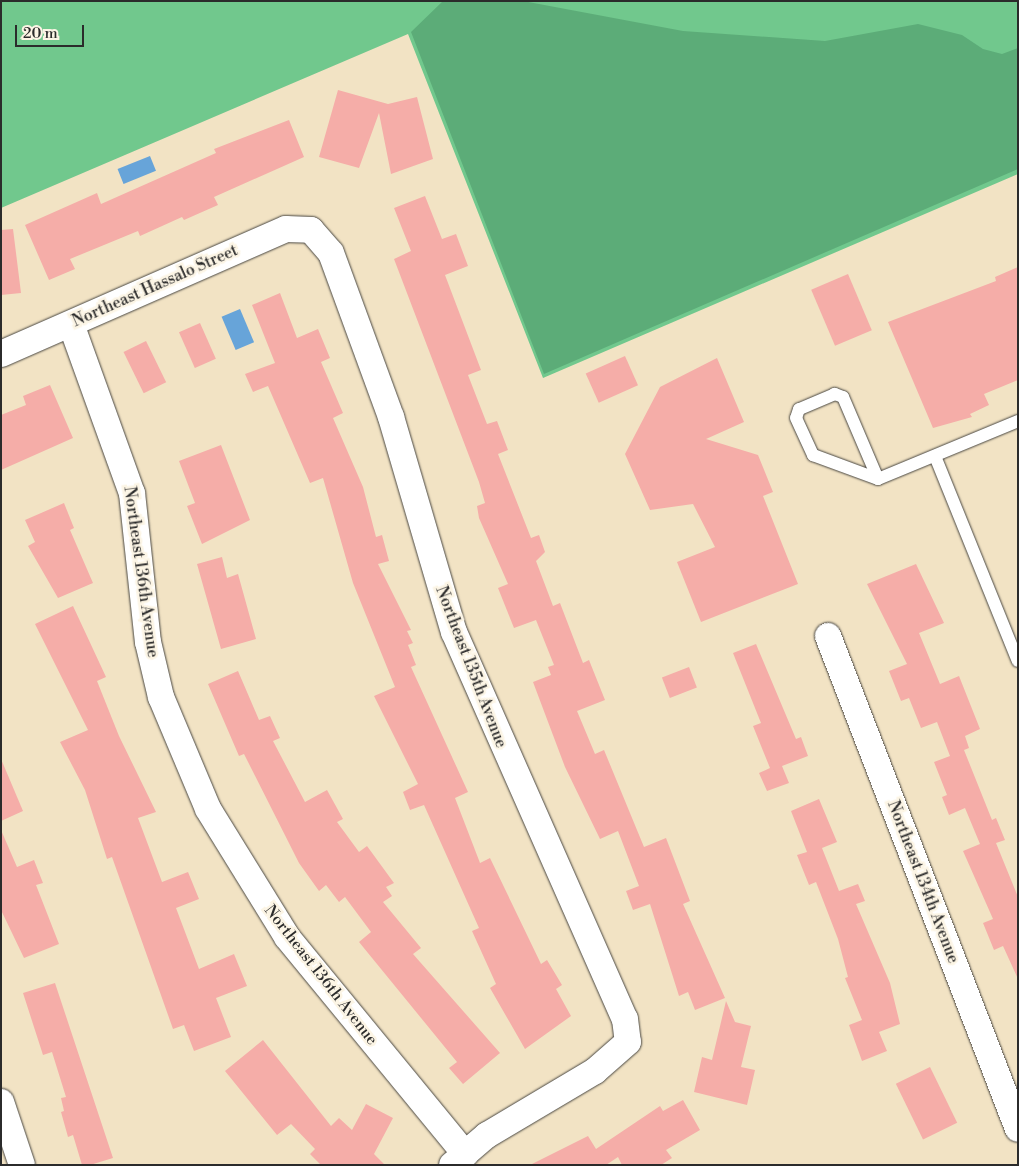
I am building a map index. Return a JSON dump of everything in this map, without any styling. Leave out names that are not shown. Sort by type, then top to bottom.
[{"type":"street","name":"Northeast Hassalo Street","points":[[1,354],[286,229],[311,230]]},
{"type":"street","name":"Northeast 135th Avenue","points":[[311,230],[331,253],[391,417],[454,632],[625,1019],[628,1042],[595,1071],[487,1135],[459,1159]]},
{"type":"street","name":"Northeast 136th Avenue","points":[[71,324],[132,494],[148,642],[161,697],[208,809],[287,937],[459,1159]]},
{"type":"street","name":"Northeast 134th Avenue","points":[[828,636],[1018,1129]]},
{"type":"street","points":[[1,1102],[22,1165]]},
{"type":"lane","points":[[878,479],[843,397],[835,394],[799,409],[796,418],[813,455],[878,479],[1018,421]]},
{"type":"lane","points":[[935,456],[1018,661]]},
{"type":"green space","points":[[1,1],[1018,1],[1018,174],[543,378],[408,34],[1,208]]},
{"type":"green space","points":[[443,1],[523,1],[683,31],[825,41],[918,24],[962,35],[983,49],[1002,54],[1018,48],[1018,169],[544,374],[411,32]]},
{"type":"water","points":[[150,156],[156,171],[124,184],[118,169]]},
{"type":"water","points":[[240,309],[254,342],[236,350],[222,317]]},
{"type":"building","points":[[338,90],[388,104],[417,97],[433,159],[391,174],[379,113],[359,168],[319,157]]},
{"type":"building","points":[[289,120],[304,157],[214,197],[218,205],[184,220],[182,217],[140,236],[138,231],[70,259],[75,269],[49,280],[25,225],[97,193],[101,204],[216,153],[214,149]]},
{"type":"building","points":[[425,196],[442,239],[456,234],[468,266],[445,275],[481,370],[468,375],[487,424],[497,421],[508,450],[498,454],[531,538],[539,535],[545,552],[536,561],[553,606],[560,603],[583,663],[589,660],[605,700],[577,711],[595,754],[604,750],[644,847],[666,838],[690,901],[683,904],[725,998],[695,1010],[688,992],[679,996],[650,904],[633,910],[626,891],[639,886],[618,831],[600,839],[565,767],[533,682],[551,675],[548,667],[554,665],[536,620],[514,628],[498,588],[508,584],[479,518],[477,506],[485,503],[479,482],[394,259],[411,251],[394,208]]},
{"type":"building","points":[[13,229],[21,293],[1,295],[1,230]]},
{"type":"building","points":[[1018,267],[1018,380],[984,394],[989,405],[970,414],[972,417],[933,428],[888,322],[996,281],[995,277]]},
{"type":"building","points":[[848,274],[872,330],[835,346],[811,290]]},
{"type":"building","points":[[280,293],[297,338],[318,329],[330,358],[321,362],[343,413],[333,418],[363,487],[376,537],[382,535],[389,561],[378,564],[411,630],[407,631],[413,643],[408,645],[416,665],[411,667],[468,792],[455,798],[480,863],[490,858],[541,964],[547,960],[562,985],[556,989],[571,1016],[525,1049],[490,988],[496,984],[472,931],[479,928],[424,805],[410,810],[403,792],[418,784],[374,696],[395,687],[353,583],[323,478],[310,483],[268,386],[253,392],[245,374],[275,363],[252,305]]},
{"type":"building","points":[[200,323],[216,359],[195,368],[179,332]]},
{"type":"building","points":[[146,341],[166,382],[144,393],[124,352]]},
{"type":"building","points":[[625,356],[638,385],[599,403],[586,373]]},
{"type":"building","points":[[717,358],[744,422],[706,439],[758,455],[773,492],[763,496],[798,584],[701,622],[677,562],[715,547],[693,504],[650,510],[625,454],[660,387]]},
{"type":"building","points":[[50,385],[73,438],[1,470],[1,415],[26,405],[23,396]]},
{"type":"building","points":[[221,445],[250,520],[202,544],[187,506],[195,503],[179,461]]},
{"type":"building","points":[[64,503],[74,528],[70,530],[93,583],[58,598],[28,546],[35,542],[25,520]]},
{"type":"building","points":[[222,557],[227,578],[238,574],[256,639],[221,649],[197,564]]},
{"type":"building","points":[[916,564],[944,623],[919,633],[940,684],[959,676],[980,729],[965,736],[969,748],[964,750],[992,820],[996,818],[1005,840],[996,843],[1018,897],[1018,979],[1003,946],[994,950],[983,923],[993,919],[963,851],[980,844],[965,808],[949,815],[942,797],[947,795],[934,762],[950,756],[937,722],[921,728],[909,698],[901,701],[889,671],[907,664],[867,584]]},
{"type":"building","points":[[73,606],[106,677],[97,681],[119,736],[156,812],[138,818],[162,882],[188,872],[199,899],[176,908],[199,969],[234,954],[247,986],[216,998],[231,1037],[194,1051],[184,1025],[173,1029],[112,857],[107,859],[85,790],[60,742],[88,730],[35,624]]},
{"type":"building","points":[[756,644],[796,739],[801,737],[808,756],[782,766],[789,783],[767,791],[759,773],[770,768],[753,726],[761,723],[733,653]]},
{"type":"building","points":[[689,667],[697,688],[670,698],[662,677]]},
{"type":"building","points":[[238,671],[259,720],[270,716],[280,738],[273,741],[305,802],[327,790],[343,819],[337,822],[359,852],[367,846],[394,883],[386,887],[392,896],[383,902],[421,948],[413,954],[500,1053],[463,1084],[449,1068],[457,1062],[359,942],[371,932],[345,897],[339,902],[326,885],[319,891],[299,863],[244,754],[239,756],[208,684]]},
{"type":"building","points":[[1,759],[23,811],[1,821]]},
{"type":"building","points":[[819,799],[837,842],[822,848],[839,891],[858,884],[865,901],[856,904],[890,983],[900,1024],[879,1032],[887,1051],[862,1061],[849,1025],[862,1020],[845,978],[848,977],[838,939],[816,882],[809,885],[797,855],[807,852],[791,811]]},
{"type":"building","points":[[1,830],[17,867],[34,860],[43,883],[36,885],[59,944],[24,958],[1,910]]},
{"type":"building","points":[[55,983],[113,1158],[90,1165],[82,1165],[73,1135],[68,1137],[61,1112],[64,1111],[61,1098],[66,1097],[52,1052],[43,1055],[23,993]]},
{"type":"building","points":[[726,1001],[735,1022],[751,1026],[741,1067],[755,1070],[747,1105],[694,1092],[702,1057],[712,1060]]},
{"type":"building","points":[[263,1040],[331,1126],[339,1118],[352,1130],[366,1104],[393,1118],[374,1154],[385,1165],[321,1165],[310,1154],[315,1149],[291,1124],[277,1135],[225,1071]]},
{"type":"building","points":[[930,1067],[957,1123],[923,1139],[896,1084]]},
{"type":"building","points":[[683,1100],[700,1130],[666,1150],[672,1158],[661,1165],[622,1165],[618,1157],[606,1165],[530,1165],[588,1136],[596,1149],[660,1106],[663,1111]]}]
